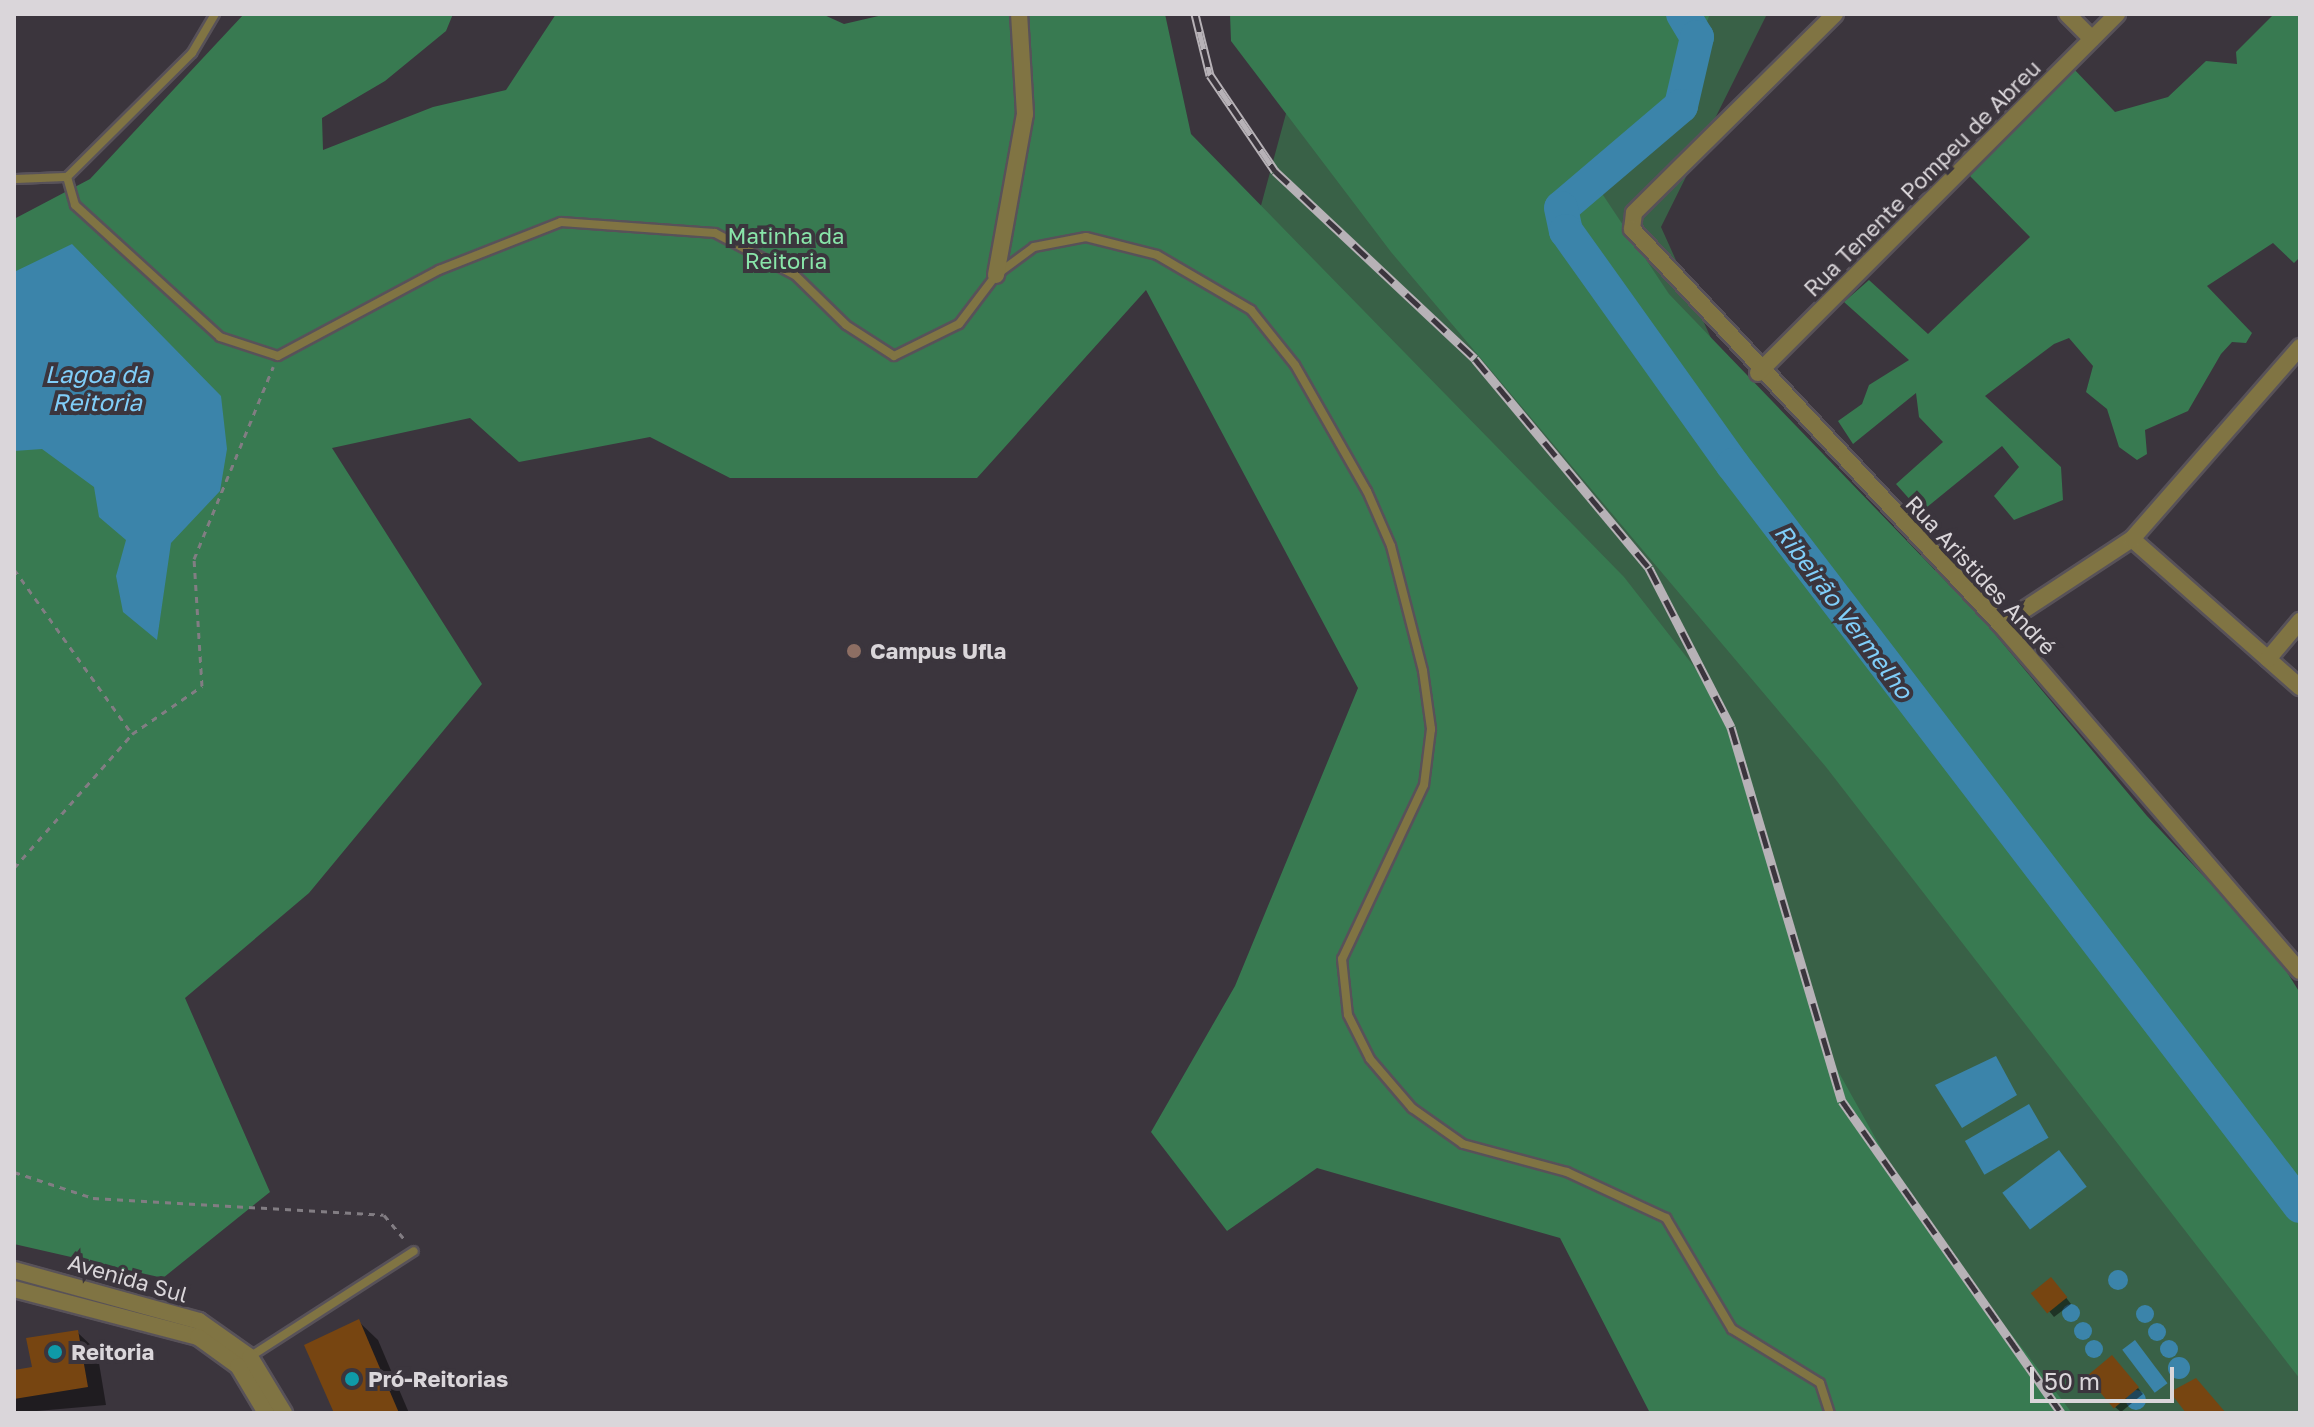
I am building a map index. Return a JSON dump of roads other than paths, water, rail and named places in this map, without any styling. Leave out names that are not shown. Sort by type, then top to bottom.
[{"type":"street","points":[[996,275],[1025,114],[1019,14]]},
{"type":"street","name":"Rua Aristides André","points":[[1835,14],[1634,213],[1637,238],[1758,373],[2001,625],[2300,971]]},
{"type":"street","points":[[2067,14],[2092,39]]},
{"type":"street","name":"Rua Tenente Pompeu de Abreu","points":[[1758,373],[2117,14]]},
{"type":"street","points":[[2001,625],[2132,539],[2300,347]]},
{"type":"street","points":[[2132,539],[2300,687]]},
{"type":"street","points":[[2268,659],[2300,621]]},
{"type":"street","name":"Avenida Sul","points":[[14,1270],[145,1302],[199,1321],[244,1361],[284,1413]]},
{"type":"street","name":"Avenida Sul","points":[[14,1289],[165,1323],[244,1361],[266,1413]]},
{"type":"lane","points":[[14,179],[67,177],[192,53],[215,14]]},
{"type":"lane","points":[[67,177],[75,205],[220,337],[278,356],[439,270],[561,222],[715,233],[795,275],[846,325],[894,356],[959,324],[996,275],[1034,247],[1086,237],[1157,255],[1251,310],[1295,365],[1391,546],[1431,729],[1424,785],[1342,959],[1348,1015],[1370,1059],[1412,1108],[1463,1144],[1567,1172],[1666,1218],[1684,1237],[1732,1329],[1820,1383],[1830,1413]]},
{"type":"lane","points":[[244,1361],[414,1251]]},
{"type":"water","name":"Lagoa da Reitoria","points":[[72,244],[221,396],[227,449],[220,491],[171,543],[157,640],[123,612],[116,576],[126,540],[99,517],[94,487],[42,449],[14,451],[14,272]]},
{"type":"water","points":[[1996,1056],[2017,1095],[1962,1128],[1935,1085]]},
{"type":"water","points":[[2029,1104],[2048,1138],[1984,1175],[1965,1141]]},
{"type":"water","points":[[2059,1150],[2087,1187],[2030,1229],[2002,1193]]},
{"type":"water","points":[[2118,1270],[2125,1273],[2128,1280],[2125,1287],[2118,1290],[2111,1287],[2108,1280],[2111,1273]]},
{"type":"water","points":[[2067,1304],[2075,1304],[2080,1313],[2078,1320],[2067,1322],[2062,1317],[2062,1309]]},
{"type":"water","points":[[2145,1305],[2154,1314],[2145,1323],[2136,1314]]},
{"type":"water","points":[[2083,1322],[2092,1331],[2083,1340],[2074,1331]]},
{"type":"water","points":[[2153,1323],[2161,1323],[2166,1332],[2164,1339],[2153,1341],[2148,1336],[2148,1328]]},
{"type":"water","points":[[2090,1340],[2098,1340],[2103,1349],[2101,1356],[2090,1358],[2085,1353],[2085,1345]]},
{"type":"water","points":[[2135,1340],[2167,1383],[2155,1393],[2122,1350]]},
{"type":"water","points":[[2169,1340],[2178,1349],[2169,1358],[2160,1349]]},
{"type":"water","points":[[2179,1357],[2190,1368],[2179,1379],[2168,1368]]},
{"type":"water","points":[[2136,1390],[2143,1393],[2146,1400],[2143,1407],[2136,1410],[2129,1407],[2126,1400],[2129,1393]]},
{"type":"waterway","name":"Ribeirão Vermelho","points":[[1683,14],[1697,37],[1681,106],[1561,208],[1566,231],[1733,465],[2300,1206]]},
{"type":"railway","points":[[1195,14],[1210,75],[1275,171],[1475,359],[1649,568],[1731,727],[1842,1101],[2061,1413]]},
{"type":"place","name":"Campus Ufla","points":[[854,651]]},
{"type":"place","name":"Reitoria","points":[[55,1352]]},
{"type":"place","name":"Pró-Reitorias","points":[[352,1379]]},
{"type":"park label","name":"Matinha da Reitoria","points":[[786,248]]}]
